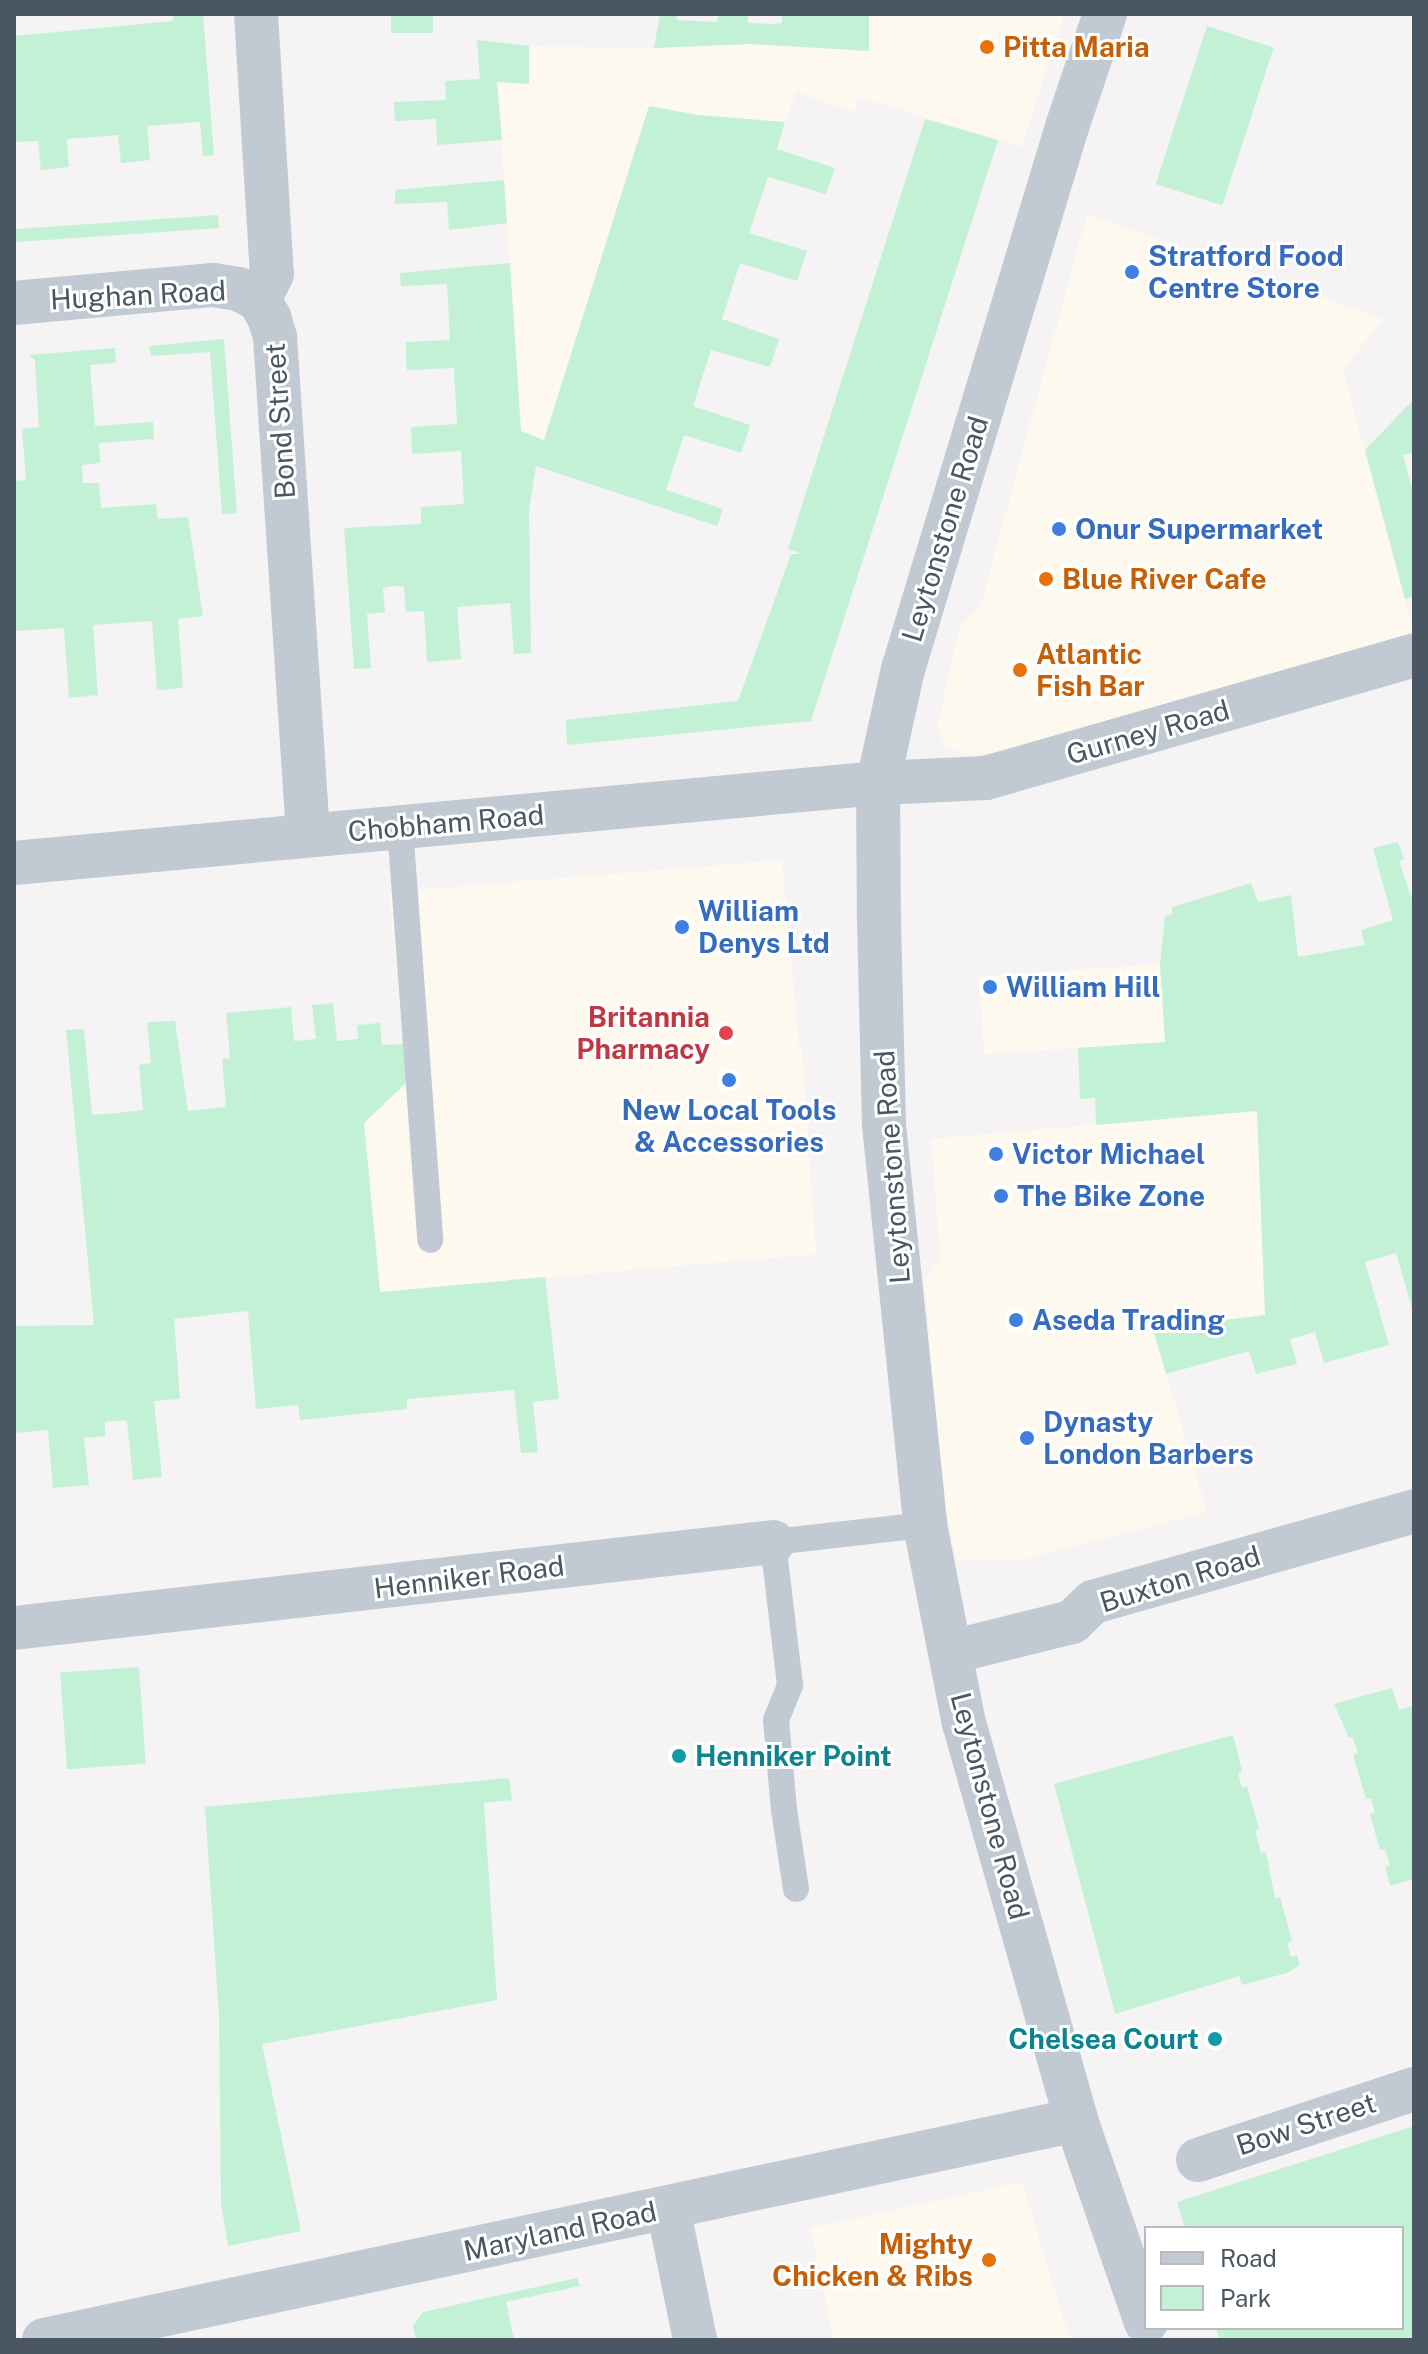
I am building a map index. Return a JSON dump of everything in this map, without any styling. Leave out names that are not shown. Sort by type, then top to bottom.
[{"type":"street","points":[[256,14],[272,274],[259,300]]},
{"type":"street","name":"Leytonstone Road","points":[[1105,14],[1067,127],[903,669],[878,783],[884,1125],[925,1525],[964,1723],[1076,2120],[1144,2316]]},
{"type":"street","name":"Hughan Road","points":[[14,303],[213,285],[239,289],[259,300]]},
{"type":"street","name":"Bond Street","points":[[259,300],[275,337],[308,835]]},
{"type":"street","name":"Gurney Road","points":[[878,783],[986,778],[1414,655]]},
{"type":"street","name":"Chobham Road","points":[[14,863],[878,783]]},
{"type":"street","name":"Buxton Road","points":[[951,1652],[1072,1622],[1093,1602],[1414,1511]]},
{"type":"street","name":"Henniker Road","points":[[14,1628],[773,1542]]},
{"type":"street","name":"Bow Street","points":[[1198,2160],[1414,2089]]},
{"type":"street","name":"Maryland Road","points":[[44,2340],[1076,2120]]},
{"type":"street","points":[[668,2208],[695,2340]]},
{"type":"lane","points":[[400,827],[430,1240]]},
{"type":"lane","name":"Henniker Road","points":[[773,1542],[925,1525]]},
{"type":"lane","points":[[773,1542],[790,1685],[776,1720],[784,1810],[796,1889]]},
{"type":"shaded area","points":[[869,14],[1064,14],[1022,147],[858,97],[854,112],[796,92],[785,122],[698,115],[649,106],[544,440],[521,432],[497,82],[529,83],[529,46],[654,48],[750,44],[869,50]]},
{"type":"shaded area","points":[[1087,214],[1383,319],[1343,369],[1414,635],[991,753],[965,755],[945,745],[937,726],[960,626],[980,607]]},
{"type":"shaded area","points":[[782,860],[799,1046],[802,1047],[816,1254],[380,1292],[364,1123],[407,1082],[389,892]]},
{"type":"shaded area","points":[[1160,964],[1165,1042],[984,1055],[978,977]]},
{"type":"shaded area","points":[[1257,1110],[1265,1315],[1153,1329],[1207,1512],[1021,1560],[957,1561],[941,1487],[925,1280],[940,1257],[931,1139]]},
{"type":"shaded area","points":[[1022,2182],[1070,2340],[834,2340],[810,2228]]},
{"type":"green space","points":[[173,14],[203,14],[214,155],[203,156],[200,122],[147,126],[150,160],[121,163],[118,135],[67,139],[69,167],[41,170],[38,141],[14,142],[14,36],[173,21]]},
{"type":"green space","points":[[391,14],[433,14],[433,33],[391,33]]},
{"type":"green space","points":[[660,14],[676,14],[677,20],[717,22],[718,14],[748,14],[748,23],[773,24],[782,23],[782,14],[869,14],[869,51],[750,44],[654,48]]},
{"type":"green space","points":[[1207,26],[1274,48],[1222,206],[1156,184]]},
{"type":"green space","points":[[477,40],[529,46],[529,84],[497,82],[502,140],[437,145],[436,119],[395,121],[394,102],[446,100],[445,81],[480,79]]},
{"type":"green space","points":[[649,106],[698,115],[785,122],[777,149],[835,168],[826,194],[768,177],[749,233],[807,251],[797,281],[740,263],[722,319],[779,339],[770,367],[711,350],[693,406],[750,425],[746,438],[741,453],[684,435],[666,490],[723,509],[717,526],[536,466],[529,510],[531,653],[514,654],[510,603],[457,607],[461,659],[427,662],[424,611],[406,612],[404,587],[393,586],[383,588],[385,612],[367,614],[371,668],[354,669],[344,528],[421,524],[421,507],[464,504],[461,451],[412,454],[411,427],[457,424],[454,368],[407,370],[406,342],[450,340],[447,284],[401,286],[400,273],[510,263],[521,431],[544,440]]},
{"type":"green space","points":[[925,119],[998,140],[811,721],[567,745],[566,720],[738,701],[791,554],[802,554],[788,549]]},
{"type":"green space","points":[[504,180],[507,223],[449,230],[447,202],[395,204],[395,190]]},
{"type":"green space","points":[[218,215],[219,228],[14,242],[14,229]]},
{"type":"green space","points":[[224,339],[237,513],[222,514],[210,352],[151,356],[149,346]]},
{"type":"green space","points":[[115,348],[116,363],[90,365],[95,426],[153,422],[154,439],[99,443],[100,463],[82,465],[83,483],[99,483],[101,508],[156,504],[158,519],[188,517],[203,616],[178,619],[183,688],[157,690],[152,621],[93,625],[98,695],[69,698],[64,628],[14,631],[14,481],[26,480],[22,429],[39,427],[35,360],[28,355]]},
{"type":"green space","points":[[1414,399],[1414,452],[1403,455],[1414,496],[1414,596],[1405,599],[1365,450]]},
{"type":"green space","points":[[1398,842],[1404,859],[1399,861],[1414,905],[1414,1315],[1396,1253],[1365,1262],[1389,1345],[1324,1363],[1315,1332],[1290,1339],[1297,1364],[1256,1374],[1249,1351],[1166,1374],[1153,1329],[1265,1315],[1257,1111],[1096,1125],[1095,1098],[1080,1099],[1078,1048],[1165,1042],[1160,964],[1165,916],[1172,915],[1172,907],[1251,883],[1258,902],[1291,895],[1298,957],[1365,945],[1361,930],[1393,920],[1373,848]]},
{"type":"green space","points":[[333,1003],[337,1041],[358,1039],[357,1025],[380,1023],[382,1045],[404,1044],[407,1082],[364,1123],[380,1292],[545,1277],[559,1399],[533,1402],[538,1452],[521,1453],[514,1390],[407,1399],[407,1409],[300,1420],[298,1405],[256,1409],[248,1311],[174,1319],[180,1399],[154,1401],[162,1477],[133,1480],[127,1420],[105,1422],[105,1436],[84,1438],[89,1485],[53,1488],[48,1430],[14,1433],[14,1326],[94,1325],[66,1030],[84,1029],[92,1115],[117,1113],[143,1110],[139,1065],[151,1063],[147,1022],[175,1021],[188,1111],[226,1107],[222,1059],[230,1058],[226,1013],[291,1007],[294,1041],[316,1039],[312,1005]]},
{"type":"green space","points":[[139,1667],[146,1764],[67,1769],[60,1673]]},
{"type":"green space","points":[[1392,1688],[1399,1710],[1414,1706],[1414,1879],[1390,1886],[1385,1867],[1390,1865],[1385,1849],[1380,1850],[1370,1814],[1375,1812],[1371,1798],[1366,1799],[1353,1755],[1358,1753],[1334,1704]]},
{"type":"green space","points":[[1233,1735],[1242,1771],[1238,1773],[1242,1788],[1247,1786],[1259,1829],[1255,1830],[1261,1853],[1266,1852],[1275,1898],[1280,1897],[1292,1941],[1287,1943],[1291,1957],[1297,1955],[1300,1965],[1287,1973],[1242,1985],[1239,1976],[1115,2014],[1054,1784]]},
{"type":"green space","points":[[509,1778],[512,1800],[484,1803],[497,2000],[262,2044],[301,2231],[228,2246],[221,2203],[219,2015],[205,1807]]},
{"type":"green space","points":[[1414,2126],[1414,2340],[1220,2340],[1217,2330],[1404,2330],[1404,2226],[1184,2226],[1177,2202]]},
{"type":"green space","points":[[577,2278],[580,2286],[506,2302],[514,2340],[416,2340],[413,2326],[423,2312]]},
{"type":"place","name":"Pitta Maria","points":[[987,47]]},
{"type":"place","name":"Stratford Food Centre Store","points":[[1132,272]]},
{"type":"place","name":"Onur Supermarket","points":[[1059,529]]},
{"type":"place","name":"Blue River Cafe","points":[[1046,579]]},
{"type":"place","name":"Atlantic Fish Bar","points":[[1020,670]]},
{"type":"place","name":"William Denys Ltd","points":[[682,927]]},
{"type":"place","name":"William Hill","points":[[990,987]]},
{"type":"place","name":"Britannia Pharmacy","points":[[726,1033]]},
{"type":"place","name":"New Local Tools & Accessories","points":[[729,1080]]},
{"type":"place","name":"Victor Michael","points":[[996,1154]]},
{"type":"place","name":"The Bike Zone","points":[[1001,1196]]},
{"type":"place","name":"Aseda Trading","points":[[1016,1320]]},
{"type":"place","name":"Dynasty London Barbers","points":[[1027,1438]]},
{"type":"place","name":"Henniker Point","points":[[679,1756]]},
{"type":"place","name":"Chelsea Court","points":[[1215,2039]]},
{"type":"place","name":"Mighty Chicken & Ribs","points":[[989,2260]]}]
